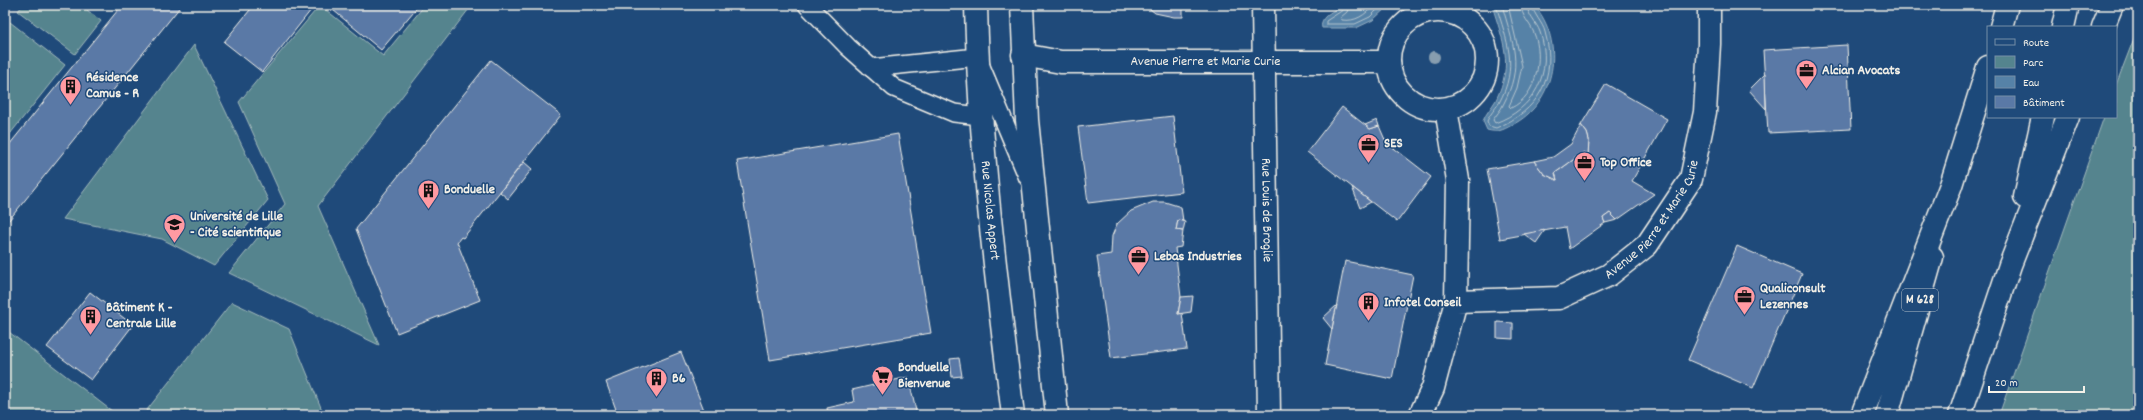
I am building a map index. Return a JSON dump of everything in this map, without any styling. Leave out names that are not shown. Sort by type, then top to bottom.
[{"type":"main road","name":"Rue Nicolas Appert","points":[[976,5],[980,116],[986,190],[1013,415]]},
{"type":"main road","points":[[1022,5],[1023,55],[1057,415]]},
{"type":"main road","name":"Rue Louis de Broglie","points":[[1263,5],[1269,415]]},
{"type":"main road","name":"Avenue Pierre et Marie Curie","points":[[1456,300],[1559,298],[1608,275],[1647,245],[1691,179],[1705,112],[1709,44],[1709,5]]},
{"type":"main road","points":[[2001,26],[2008,5]]},
{"type":"main road","points":[[2063,26],[2068,5]]},
{"type":"main road","points":[[2104,26],[2112,5]]},
{"type":"main road","points":[[1454,9],[1479,33],[1486,48],[1487,64],[1483,80],[1474,93],[1462,104],[1446,109],[1430,109],[1410,100],[1401,93],[1392,78],[1389,62],[1390,46],[1397,32],[1408,20],[1423,13],[1454,9]]},
{"type":"main road","name":"Avenue Pierre et Marie Curie","points":[[1023,55],[1061,62],[1264,60],[1389,62]]},
{"type":"main road","name":"M 628","points":[[1887,415],[1951,185],[1987,70]]},
{"type":"main road","points":[[1420,415],[1433,388],[1456,300],[1458,180],[1446,109]]},
{"type":"main road","points":[[2010,265],[2043,118]]},
{"type":"main road","points":[[1960,415],[2010,265],[2068,118]]},
{"type":"main road","points":[[1862,415],[1951,185]]},
{"type":"lane","points":[[807,5],[871,68],[894,88],[954,114],[980,116]]},
{"type":"lane","points":[[871,68],[977,57],[1035,193]]},
{"type":"green space","points":[[23,5],[90,5],[87,10],[101,21],[75,54],[18,11]]},
{"type":"green space","points":[[320,5],[383,56],[425,5],[472,5],[318,206],[379,345],[229,273],[285,204],[239,102]]},
{"type":"green space","points":[[10,22],[65,65],[10,134],[5,130],[5,28]]},
{"type":"green space","points":[[2138,28],[2138,415],[1999,415],[2104,118],[2117,118],[2117,82]]},
{"type":"green space","points":[[194,45],[268,200],[214,266],[162,239],[63,219]]},
{"type":"green space","points":[[232,302],[289,329],[324,415],[143,415]]},
{"type":"green space","points":[[5,329],[117,415],[5,415]]},
{"type":"water","points":[[1343,5],[1389,5],[1373,20],[1356,28],[1322,28],[1325,17]]},
{"type":"water","points":[[1492,5],[1534,5],[1544,20],[1550,36],[1553,53],[1552,71],[1547,87],[1538,102],[1527,115],[1503,130],[1497,131],[1487,130],[1483,121],[1496,100],[1505,74],[1506,63],[1503,41]]},
{"type":"building","name":"Résidence Camus - R","points":[[122,5],[178,5],[180,7],[5,225],[5,150]]},
{"type":"building","points":[[254,5],[315,5],[262,72],[224,42]]},
{"type":"building","points":[[327,5],[419,5],[381,50]]},
{"type":"building","points":[[1145,5],[1181,5],[1181,8],[1183,8],[1183,17],[1174,17],[1155,13]]},
{"type":"building","name":"Alcian Avocats","points":[[1847,45],[1851,129],[1768,133],[1763,50]]},
{"type":"building","name":"Bonduelle","points":[[491,60],[561,115],[463,238],[461,237],[457,242],[480,300],[397,333],[356,229]]},
{"type":"building","points":[[1765,74],[1766,109],[1749,90]]},
{"type":"building","points":[[1606,84],[1667,119],[1632,181],[1654,194],[1617,220],[1610,213],[1603,218],[1605,223],[1569,249],[1565,227],[1500,239],[1487,169],[1534,161],[1544,174],[1557,180],[1555,173],[1584,152],[1588,155],[1589,140],[1587,133],[1581,125]]},
{"type":"building","name":"SES","points":[[1342,107],[1370,129],[1379,126],[1386,142],[1431,177],[1397,222],[1307,152]]},
{"type":"building","points":[[1173,116],[1182,192],[1088,203],[1078,127]]},
{"type":"building","points":[[1377,120],[1379,126],[1370,129],[1365,125]]},
{"type":"building","points":[[1581,125],[1587,133],[1589,140],[1588,155],[1584,152],[1555,173],[1557,180],[1544,174],[1534,161],[1553,157],[1571,144]]},
{"type":"building","points":[[898,134],[931,333],[770,360],[737,161]]},
{"type":"building","points":[[524,162],[532,169],[508,199],[500,192]]},
{"type":"building","points":[[1352,187],[1371,202],[1360,208]]},
{"type":"building","name":"Lebas Industries","points":[[1153,202],[1165,202],[1181,207],[1183,221],[1178,220],[1176,230],[1183,231],[1181,247],[1175,248],[1181,297],[1178,314],[1182,313],[1187,349],[1111,358],[1097,256],[1111,254],[1112,236],[1117,224],[1131,211]]},
{"type":"building","points":[[1610,213],[1617,220],[1605,223],[1603,218]]},
{"type":"building","points":[[1178,220],[1185,222],[1183,231],[1176,230]]},
{"type":"building","points":[[1545,230],[1536,243],[1524,234]]},
{"type":"building","name":"Qualiconsult Lezennes","points":[[1737,246],[1802,274],[1753,388],[1688,360]]},
{"type":"building","name":"Infotel Conseil","points":[[1345,261],[1413,275],[1392,379],[1325,365]]},
{"type":"building","name":"Bâtiment K - Centrale Lille","points":[[90,292],[133,325],[91,380],[47,347]]},
{"type":"building","points":[[1193,296],[1191,312],[1178,314],[1181,297]]},
{"type":"building","points":[[1337,305],[1334,317],[1332,329],[1323,318]]},
{"type":"building","points":[[1497,322],[1513,323],[1513,339],[1497,338]]},
{"type":"building","name":"B6","points":[[681,352],[706,415],[618,415],[606,382]]},
{"type":"building","points":[[959,358],[962,376],[952,377],[950,359]]},
{"type":"building","name":"Bonduelle Bienvenue","points":[[908,377],[917,415],[828,415],[827,408],[854,402],[852,390]]},
{"type":"place","name":"Alcian Avocats","points":[[1807,90]]},
{"type":"place","name":"Résidence Camus - R","points":[[70,106]]},
{"type":"place","name":"SES","points":[[1369,164]]},
{"type":"place","name":"Top Office","points":[[1585,182]]},
{"type":"place","name":"Bonduelle","points":[[428,210]]},
{"type":"place","name":"Université de Lille ‐ Cité scientifique","points":[[174,244]]},
{"type":"place","name":"Lebas Industries","points":[[1139,276]]},
{"type":"place","name":"Qualiconsult Lezennes","points":[[1745,316]]},
{"type":"place","name":"Infotel Conseil","points":[[1368,322]]},
{"type":"place","name":"Bâtiment K - Centrale Lille","points":[[90,336]]},
{"type":"place","name":"Bonduelle Bienvenue","points":[[883,396]]},
{"type":"place","name":"B6","points":[[656,398]]}]
